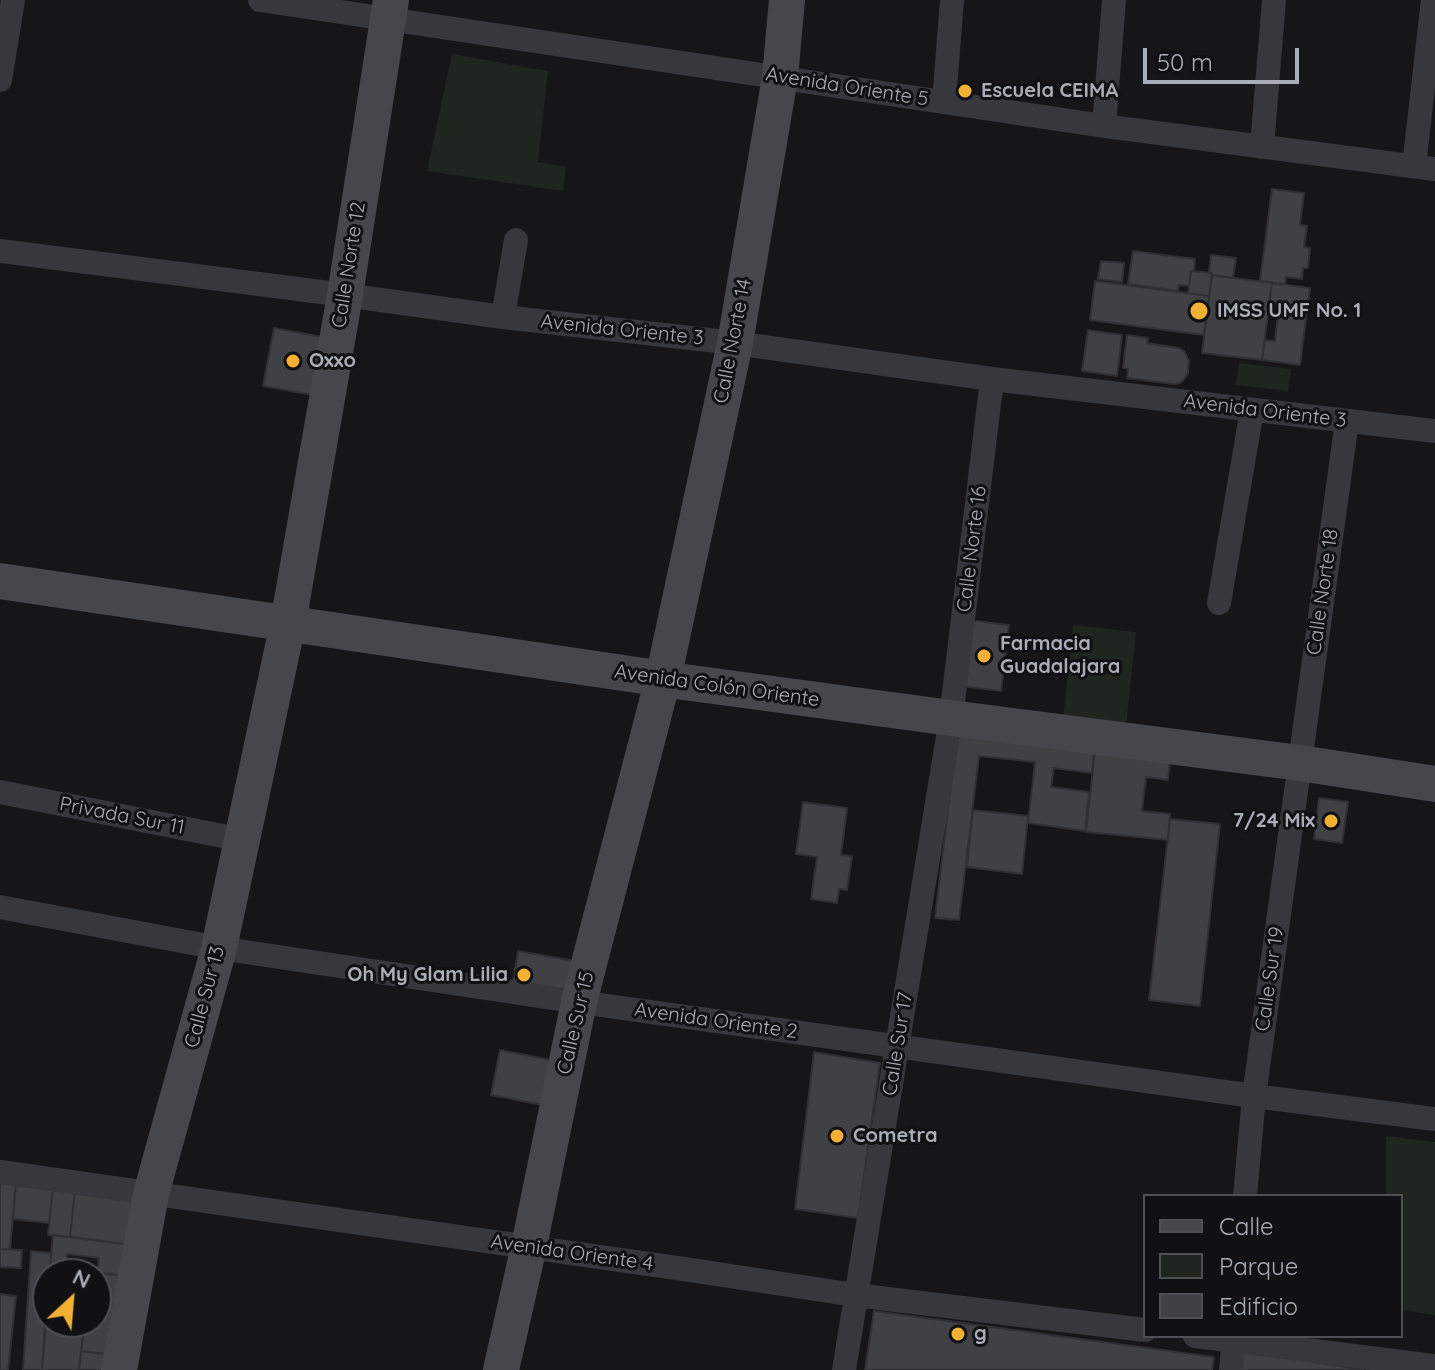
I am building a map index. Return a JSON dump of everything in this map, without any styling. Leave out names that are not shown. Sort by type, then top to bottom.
[{"type":"street","points":[[0,80],[13,0]]},
{"type":"street","name":"Avenida Oriente 5","points":[[260,0],[389,10],[944,102],[1424,167]]},
{"type":"street","name":"Calle Norte 14","points":[[663,679],[735,343],[780,77],[787,0]]},
{"type":"street","points":[[944,102],[952,0]]},
{"type":"street","points":[[1104,126],[1114,0]]},
{"type":"street","points":[[1262,147],[1274,0]]},
{"type":"street","points":[[1424,167],[1433,0]]},
{"type":"street","name":"Calle Norte 12","points":[[288,623],[345,295],[389,10]]},
{"type":"street","points":[[503,317],[516,240]]},
{"type":"street","name":"Avenida Oriente 3","points":[[0,251],[503,317],[735,343],[992,379],[1435,431]]},
{"type":"street","name":"Calle Norte 16","points":[[951,718],[992,379]]},
{"type":"street","points":[[1219,603],[1252,410]]},
{"type":"street","name":"Calle Norte 18","points":[[1300,763],[1347,421]]},
{"type":"street","name":"Avenida Colón Oriente","points":[[0,581],[663,679],[1300,763],[1435,784]]},
{"type":"street","name":"Calle Sur 13","points":[[119,1370],[151,1194],[219,948],[288,623]]},
{"type":"street","name":"Calle Sur 15","points":[[501,1370],[579,1002],[663,679]]},
{"type":"street","name":"Calle Sur 17","points":[[844,1370],[951,718]]},
{"type":"street","name":"Calle Sur 19","points":[[1245,1194],[1254,1096],[1300,763]]},
{"type":"street","name":"Privada Sur 11","points":[[0,792],[243,840]]},
{"type":"street","name":"Avenida Oriente 2","points":[[0,907],[219,948],[579,1002],[1435,1119]]},
{"type":"street","name":"Avenida Oriente 4","points":[[0,1172],[855,1295],[1143,1330]]},
{"type":"street","points":[[1231,1370],[1233,1338],[1435,1366]]},
{"type":"green space","points":[[452,54],[548,71],[538,162],[566,167],[563,191],[427,171]]},
{"type":"green space","points":[[1239,363],[1291,369],[1288,391],[1236,385]]},
{"type":"green space","points":[[1073,625],[1136,632],[1126,727],[1063,720]]},
{"type":"green space","points":[[1386,1136],[1435,1142],[1435,1315],[1403,1310],[1403,1194],[1386,1194]]},
{"type":"building","points":[[1272,189],[1304,193],[1300,225],[1307,226],[1304,247],[1310,248],[1308,268],[1303,268],[1302,279],[1286,277],[1285,284],[1260,281]]},
{"type":"building","points":[[1133,251],[1195,259],[1189,286],[1179,285],[1178,291],[1128,284]]},
{"type":"building","points":[[1211,255],[1236,258],[1233,278],[1209,273]]},
{"type":"building","points":[[1101,261],[1124,263],[1122,282],[1098,279]]},
{"type":"building","points":[[1191,271],[1212,273],[1209,296],[1188,293]]},
{"type":"building","points":[[1212,275],[1272,283],[1262,360],[1202,353]]},
{"type":"building","points":[[1095,281],[1209,296],[1208,308],[1198,307],[1196,316],[1206,318],[1204,335],[1090,320]]},
{"type":"building","points":[[1272,283],[1310,288],[1300,365],[1262,360],[1265,340],[1275,341],[1279,304],[1269,302]]},
{"type":"building","name":"Oxxo","points":[[274,328],[322,337],[312,395],[263,386]]},
{"type":"building","points":[[1088,330],[1122,335],[1117,376],[1082,371]]},
{"type":"building","points":[[1127,335],[1148,338],[1147,343],[1184,351],[1189,361],[1185,378],[1174,384],[1127,378],[1128,369],[1123,368]]},
{"type":"building","name":"Farmacia Guadalajara","points":[[968,620],[1009,625],[1001,691],[960,686]]},
{"type":"building","points":[[957,734],[1094,750],[1092,773],[1054,768],[1051,787],[1089,792],[1085,831],[1028,823],[1035,762],[979,756],[959,920],[935,918]]},
{"type":"building","points":[[1095,750],[1170,760],[1168,780],[1146,777],[1142,811],[1170,814],[1168,840],[1086,832]]},
{"type":"building","name":"7/24 Mix","points":[[1319,798],[1348,802],[1342,843],[1314,839]]},
{"type":"building","points":[[803,802],[847,808],[841,855],[852,856],[847,890],[839,889],[837,903],[811,899],[817,857],[796,854]]},
{"type":"building","points":[[973,810],[1028,816],[1022,874],[967,867]]},
{"type":"building","points":[[1170,819],[1220,824],[1200,1006],[1149,1000]]},
{"type":"building","points":[[518,951],[575,961],[570,992],[513,982]]},
{"type":"building","points":[[500,1050],[551,1060],[543,1105],[491,1095]]},
{"type":"building","name":"Cometra","points":[[814,1052],[880,1063],[858,1218],[795,1209]]},
{"type":"building","points":[[0,1181],[16,1182],[10,1249],[0,1249]]},
{"type":"building","points":[[16,1182],[53,1187],[49,1223],[13,1219]]},
{"type":"building","points":[[53,1187],[75,1190],[70,1237],[48,1235]]},
{"type":"building","points":[[75,1190],[137,1198],[131,1245],[70,1237]]},
{"type":"building","points":[[53,1235],[131,1245],[128,1276],[112,1274],[112,1258],[67,1254],[67,1258],[51,1258]]},
{"type":"building","points":[[0,1249],[22,1250],[21,1268],[0,1267]]},
{"type":"building","points":[[31,1251],[51,1253],[51,1258],[32,1258],[32,1338],[44,1338],[42,1370],[23,1370]]},
{"type":"building","points":[[112,1274],[128,1276],[124,1305],[112,1304]]},
{"type":"building","points":[[0,1294],[16,1296],[8,1370],[0,1370]]},
{"type":"building","points":[[112,1304],[124,1305],[115,1355],[81,1351],[83,1338],[112,1338]]},
{"type":"building","name":"g","points":[[874,1311],[1214,1357],[1212,1370],[865,1370]]},
{"type":"building","points":[[45,1338],[83,1338],[79,1370],[42,1370]]},
{"type":"building","points":[[1242,1349],[1363,1370],[1240,1370]]},
{"type":"building","points":[[81,1351],[115,1355],[113,1370],[79,1370]]},
{"type":"place","name":"Escuela CEIMA","points":[[965,91]]},
{"type":"place","name":"IMSS UMF No. 1","points":[[1199,311]]},
{"type":"place","name":"Oxxo","points":[[293,361]]},
{"type":"place","name":"Farmacia Guadalajara","points":[[984,656]]},
{"type":"place","name":"7/24 Mix","points":[[1331,821]]},
{"type":"place","name":"Oh My Glam Lilia","points":[[524,975]]},
{"type":"place","name":"Cometra","points":[[837,1136]]},
{"type":"place","name":"g","points":[[958,1334]]}]
